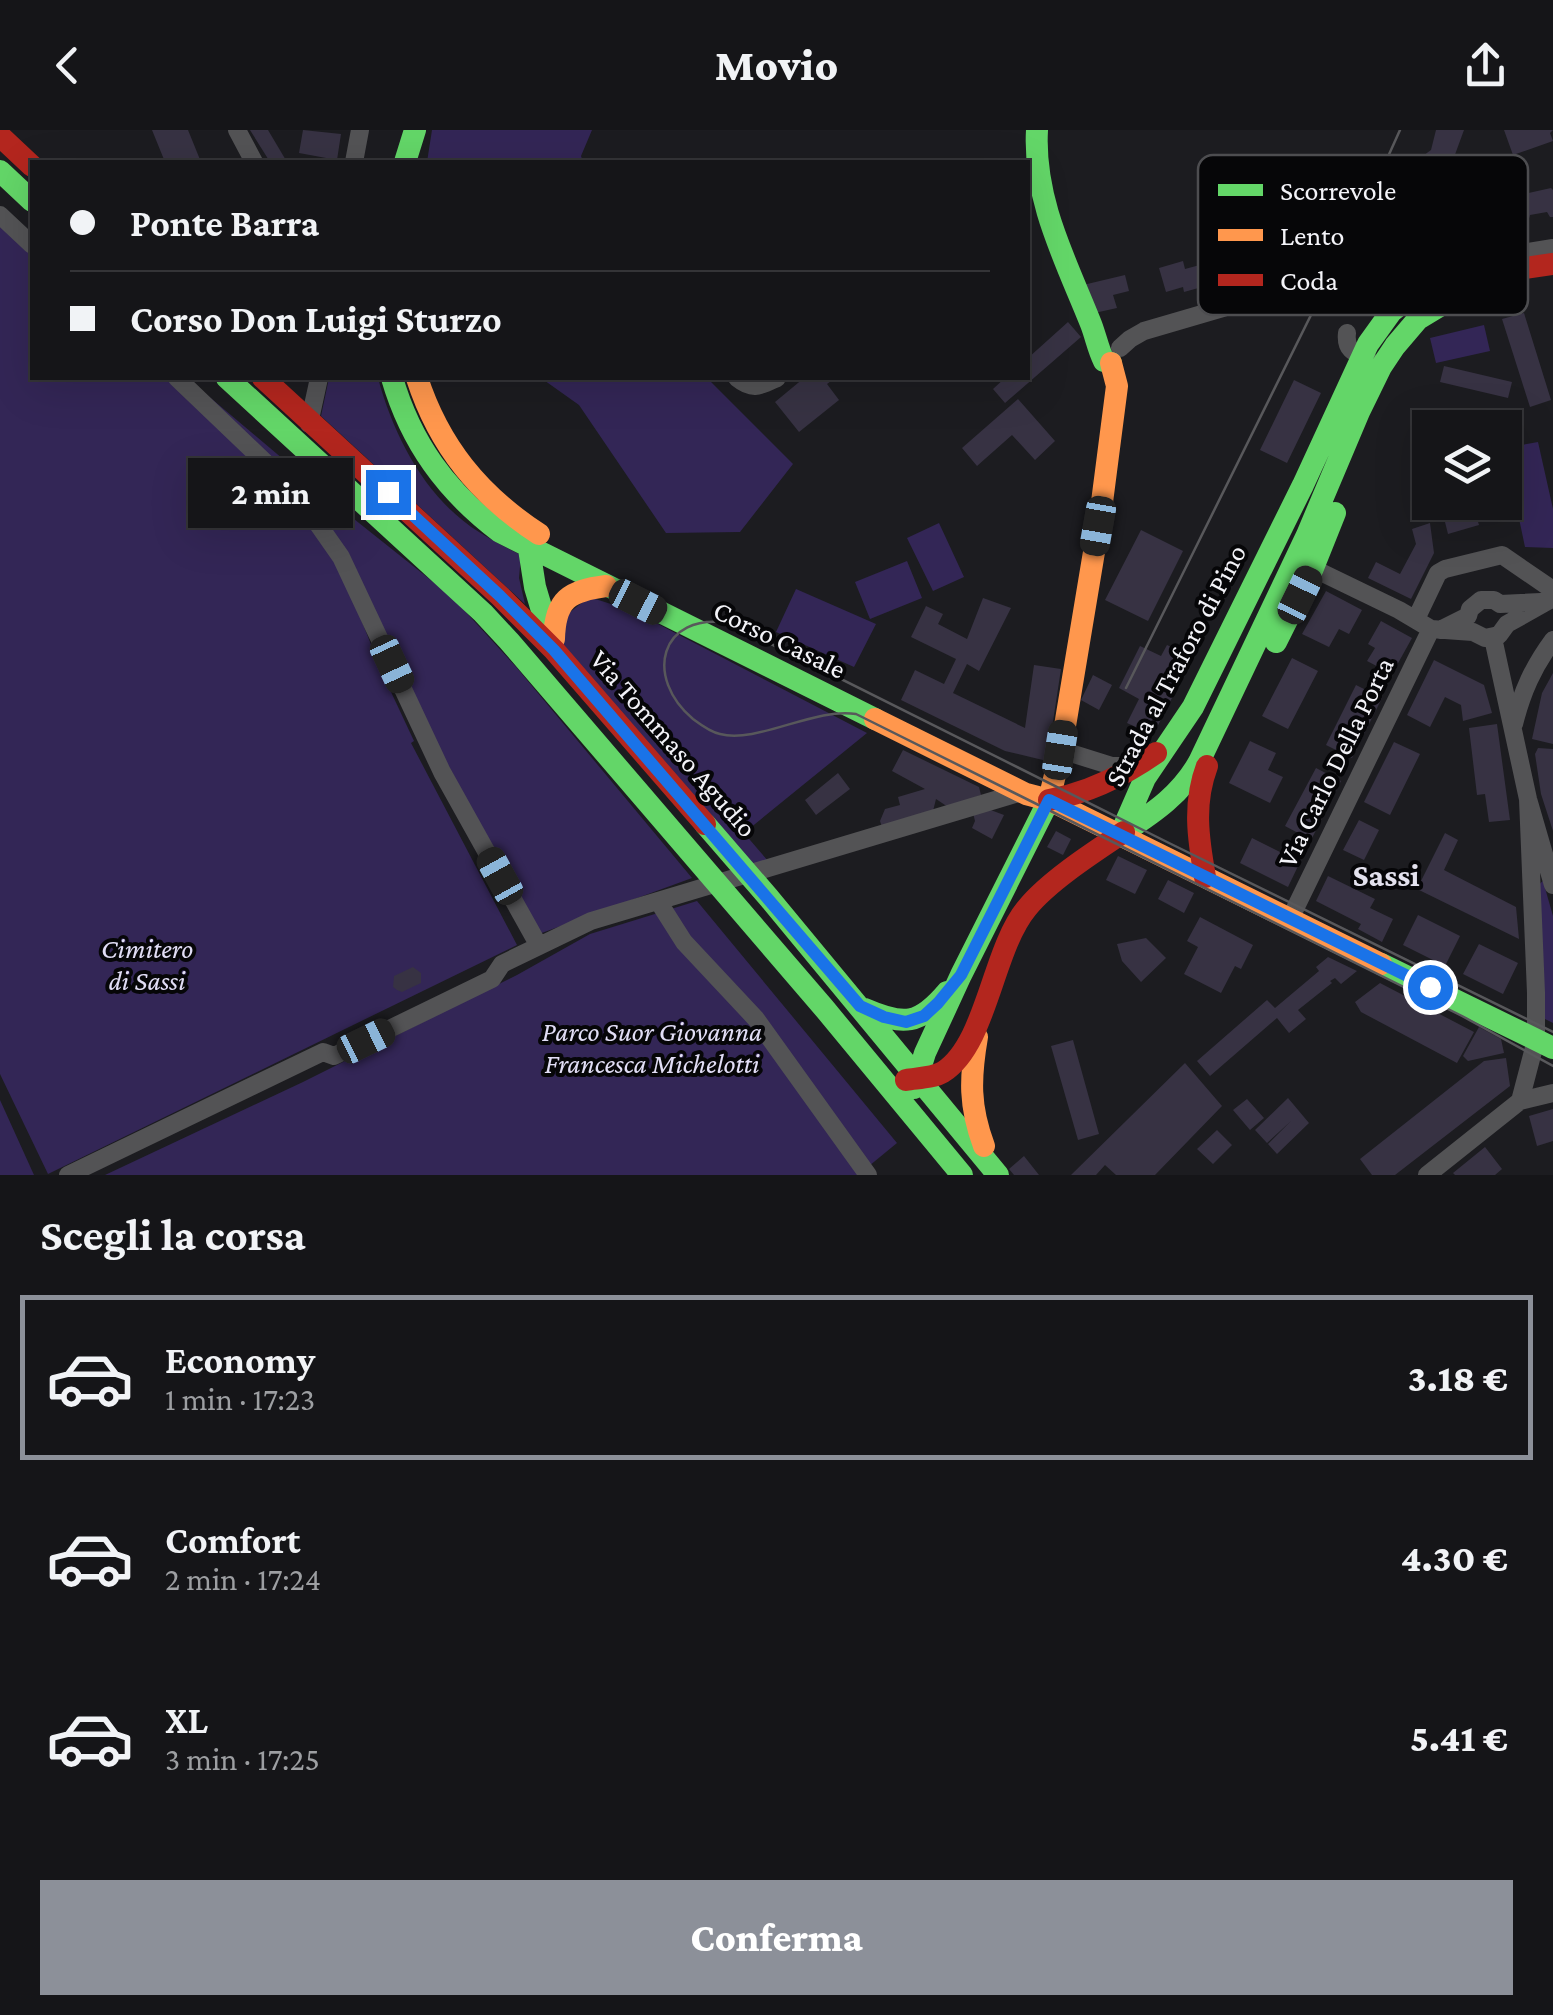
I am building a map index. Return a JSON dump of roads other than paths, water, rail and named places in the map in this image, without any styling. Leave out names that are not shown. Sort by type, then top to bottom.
[{"type":"main road","points":[[406,160],[415,130],[414,160]]},
{"type":"main road","points":[[909,1112],[924,1053],[1049,800],[1101,510],[1117,386],[1110,353],[1066,269],[1048,216],[1032,163],[1037,130]]},
{"type":"main road","points":[[0,136],[30,164]]},
{"type":"main road","points":[[0,171],[30,199]]},
{"type":"main road","name":"Strada al Traforo di Pino","points":[[1528,268],[1553,264]]},
{"type":"main road","name":"Strada al Traforo di Pino","points":[[1120,835],[1179,792],[1230,732],[1304,563],[1318,510],[1367,396],[1378,328],[1388,315]]},
{"type":"main road","name":"Strada al Traforo di Pino","points":[[1120,835],[1145,778],[1193,707],[1272,549],[1373,362]]},
{"type":"main road","name":"Via Tommaso Agudio","points":[[229,380],[483,613],[532,666],[962,1175]]},
{"type":"main road","name":"Via Tommaso Agudio","points":[[266,380],[554,650],[860,1006],[996,1173]]},
{"type":"main road","name":"Corso Casale","points":[[393,380],[403,415],[432,466],[449,489],[492,527],[1023,792],[1049,800],[1544,1044]]},
{"type":"main road","name":"Corso Casale","points":[[418,380],[452,454],[487,496],[520,522],[562,547],[1034,780],[1049,800]]},
{"type":"main road","points":[[520,522],[532,550],[537,596],[554,650]]},
{"type":"main road","points":[[554,650],[554,624],[561,604],[576,591],[606,586]]},
{"type":"main road","points":[[1049,800],[1077,796],[1136,766],[1168,744]]},
{"type":"main road","points":[[1206,877],[1196,799],[1210,751]]},
{"type":"main road","points":[[880,1076],[898,1080],[927,1078],[953,1064],[964,1050],[980,1014],[1014,925],[1044,891],[1120,835]]},
{"type":"main road","points":[[860,1006],[884,1017],[914,1021],[938,1003],[961,975]]},
{"type":"main road","points":[[980,1014],[969,1092],[974,1122],[996,1173]]},
{"type":"street","points":[[236,130],[253,160]]},
{"type":"street","points":[[354,160],[360,130]]},
{"type":"street","points":[[0,215],[30,243]]},
{"type":"street","points":[[1528,252],[1553,248]]},
{"type":"street","points":[[1110,353],[1144,331],[1199,315]]},
{"type":"street","points":[[1347,333],[1350,351],[1373,362]]},
{"type":"street","points":[[178,380],[294,490],[341,557],[442,772],[539,946]]},
{"type":"street","points":[[306,450],[319,380]]},
{"type":"street","points":[[740,380],[758,386],[772,380]]},
{"type":"street","points":[[1272,549],[1429,626],[1471,624],[1486,638],[1499,635],[1507,624],[1551,597]]},
{"type":"street","name":"Via Carlo Della Porta","points":[[1290,920],[1429,626],[1438,573],[1494,555],[1508,558],[1551,597]]},
{"type":"street","points":[[1500,604],[1551,597]]},
{"type":"street","points":[[1471,624],[1474,604],[1480,600],[1500,604],[1506,612],[1507,624]]},
{"type":"street","points":[[1492,638],[1528,799],[1553,885]]},
{"type":"street","points":[[1512,729],[1536,662],[1553,640]]},
{"type":"street","points":[[1060,750],[1112,766],[1136,766]]},
{"type":"street","points":[[748,876],[1023,792]]},
{"type":"street","points":[[1520,1101],[1544,1044],[1536,993],[1528,799]]},
{"type":"street","name":"Via Tommaso Agudio","points":[[68,1175],[323,1052],[334,1056],[352,1048],[492,980],[502,964],[591,921],[748,876]]},
{"type":"street","points":[[658,901],[684,942],[756,1019],[868,1175]]},
{"type":"street","points":[[1427,1175],[1520,1101],[1553,1093]]},
{"type":"tram line","points":[[1389,155],[1400,130]]},
{"type":"tram line","points":[[1126,688],[1311,315]]},
{"type":"tram line","points":[[1553,1032],[729,623],[705,622],[687,628],[674,638],[666,652],[664,668],[678,703],[713,732],[751,734],[823,716],[856,714],[1462,1016],[1553,1066]]},
{"type":"district","name":"Sassi","points":[[1386,875]]},
{"type":"park label","name":"Cimitero di Sassi","points":[[147,964]]},
{"type":"park label","name":"Parco Suor Giovanna Francesca Michelotti","points":[[652,1047]]}]
